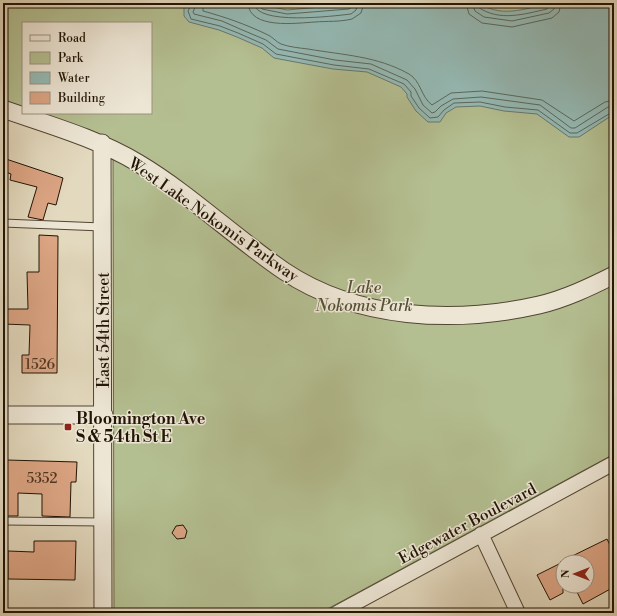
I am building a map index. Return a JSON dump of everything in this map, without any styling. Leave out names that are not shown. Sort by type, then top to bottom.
[{"type":"street","name":"West Lake Nokomis Parkway","points":[[3,110],[102,143],[168,182],[239,238],[286,272],[317,288],[354,303],[392,311],[451,317],[498,313],[540,305],[579,292],[614,275]]},
{"type":"street","name":"East 54th Street","points":[[102,143],[104,415],[103,613]]},
{"type":"street","points":[[3,415],[104,415]]},
{"type":"street","name":"Edgewater Boulevard","points":[[337,613],[614,463]]},
{"type":"street","points":[[481,534],[518,613]]},
{"type":"lane","points":[[3,223],[102,227]]},
{"type":"lane","points":[[3,522],[103,522]]},
{"type":"green space","name":"Lake Nokomis Park","points":[[3,3],[614,3],[614,454],[320,613],[114,613],[113,142],[37,114],[152,114],[152,22],[22,22],[22,109],[3,102]]},
{"type":"water","points":[[563,2],[614,3],[614,114],[579,137],[569,137],[537,114],[504,111],[480,106],[456,107],[446,113],[440,122],[428,122],[416,111],[407,97],[407,94],[401,87],[367,72],[333,69],[274,58],[262,48],[237,37],[219,30],[189,22],[184,16],[184,8],[189,3],[254,3],[287,10],[365,3],[479,3],[498,11],[507,11]]},
{"type":"building","points":[[3,158],[63,178],[56,205],[48,203],[43,220],[28,217],[37,187],[10,180],[11,174],[3,171]]},
{"type":"building","points":[[39,235],[58,236],[57,373],[22,373],[22,355],[29,355],[30,325],[3,324],[3,309],[28,309],[27,272],[39,272]]},
{"type":"building","points":[[7,460],[77,462],[76,482],[71,482],[70,517],[42,516],[42,494],[18,493],[18,516],[4,516]]},
{"type":"building","points":[[183,525],[187,531],[185,538],[177,539],[172,533],[176,526]]},
{"type":"building","points":[[607,539],[614,553],[614,587],[583,604],[578,594],[595,594],[595,554],[576,554]]},
{"type":"building","points":[[34,541],[76,541],[75,580],[8,579],[8,551],[34,552]]},
{"type":"building","points":[[555,566],[555,594],[561,594],[550,600],[537,575]]},
{"type":"place","name":"Bloomington Ave S & 54th St E","points":[[68,427]]}]
